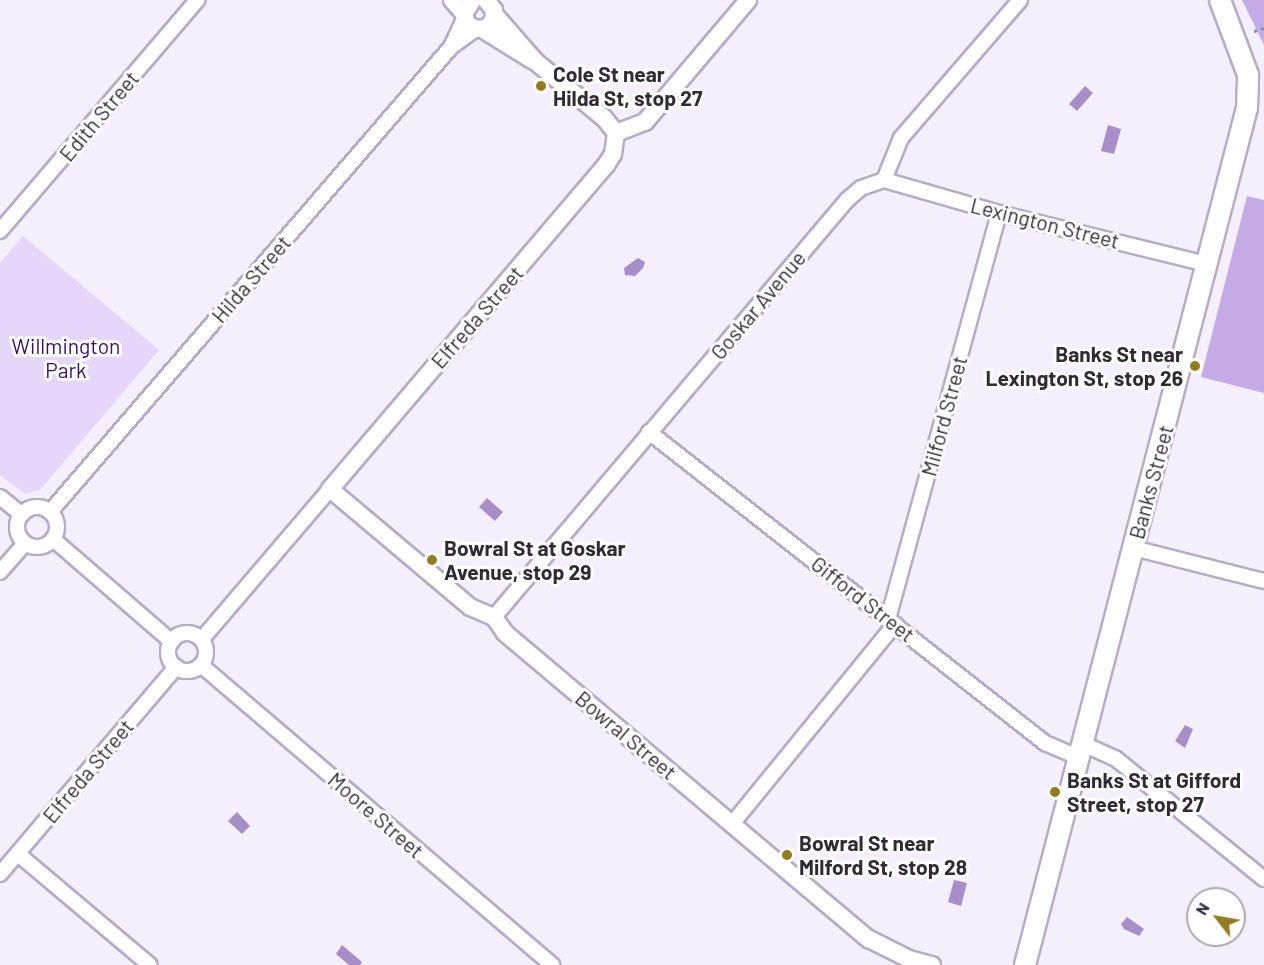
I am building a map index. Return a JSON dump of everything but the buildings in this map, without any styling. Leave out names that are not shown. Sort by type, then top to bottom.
[{"type":"main road","name":"Banks Street","points":[[1025,965],[1207,264],[1247,97],[1248,75],[1220,0]]},
{"type":"street","name":"Edith Street","points":[[0,231],[197,0]]},
{"type":"street","points":[[452,0],[472,18],[536,62],[604,118],[616,134],[645,122],[748,0]]},
{"type":"street","points":[[884,180],[901,138],[1020,0]]},
{"type":"street","points":[[472,18],[491,24],[493,6]]},
{"type":"street","points":[[493,6],[536,62]]},
{"type":"street","name":"Hilda Street","points":[[50,512],[451,47],[472,18]]},
{"type":"street","name":"Elfreda Street","points":[[202,639],[606,165],[613,154],[616,134]]},
{"type":"street","name":"Lexington Street","points":[[884,180],[999,213],[1207,264]]},
{"type":"street","name":"Goskar Avenue","points":[[494,617],[847,200],[861,188],[884,180]]},
{"type":"street","name":"Milford Street","points":[[732,824],[892,621],[999,213]]},
{"type":"street","name":"Gifford Street","points":[[649,432],[1045,743],[1115,758],[1264,879]]},
{"type":"street","name":"Bowral Street","points":[[330,489],[470,607],[494,617],[505,633],[869,939],[899,955],[932,965]]},
{"type":"street","points":[[0,497],[22,514]]},
{"type":"street","points":[[33,508],[50,512],[56,522],[53,539],[42,546],[25,543],[18,532],[22,514],[33,508]]},
{"type":"street","points":[[53,539],[172,642]]},
{"type":"street","points":[[0,572],[25,543]]},
{"type":"street","points":[[1133,548],[1263,581]]},
{"type":"street","points":[[186,633],[202,639],[206,650],[201,665],[192,670],[176,667],[168,653],[172,642],[186,633]]},
{"type":"street","name":"Moore Street","points":[[201,665],[552,965]]},
{"type":"street","name":"Elfreda Street","points":[[0,874],[176,667]]},
{"type":"street","points":[[18,854],[150,965]]},
{"type":"path","points":[[1254,31],[1264,28]]},
{"type":"green space","name":"Willmington Park","points":[[23,236],[159,350],[40,490],[25,494],[0,475],[0,263]]},
{"type":"shaded area","points":[[1242,0],[1264,0],[1264,45]]},
{"type":"shaded area","points":[[1085,86],[1093,93],[1077,111],[1069,104]]},
{"type":"shaded area","points":[[1108,125],[1121,129],[1114,154],[1101,151]]},
{"type":"shaded area","points":[[1247,196],[1264,200],[1264,393],[1201,377]]},
{"type":"shaded area","points":[[638,258],[645,262],[643,268],[635,276],[625,275],[624,268]]},
{"type":"shaded area","points":[[487,498],[503,512],[495,521],[479,507]]},
{"type":"shaded area","points":[[1185,725],[1193,729],[1185,748],[1175,741]]},
{"type":"shaded area","points":[[237,812],[250,826],[242,834],[228,821]]},
{"type":"shaded area","points":[[954,880],[967,883],[961,906],[948,902]]},
{"type":"shaded area","points":[[1127,917],[1144,929],[1139,936],[1124,929],[1121,924]]},
{"type":"shaded area","points":[[342,945],[362,962],[360,965],[349,965],[336,954]]},
{"type":"place","name":"Cole St near Hilda St, stop 27","points":[[541,86]]},
{"type":"place","name":"Banks St near Lexington St, stop 26","points":[[1195,366]]},
{"type":"place","name":"Bowral St at Goskar Avenue, stop 29","points":[[432,560]]},
{"type":"place","name":"Banks St at Gifford Street, stop 27","points":[[1055,792]]},
{"type":"place","name":"Bowral St near Milford St, stop 28","points":[[787,855]]}]
